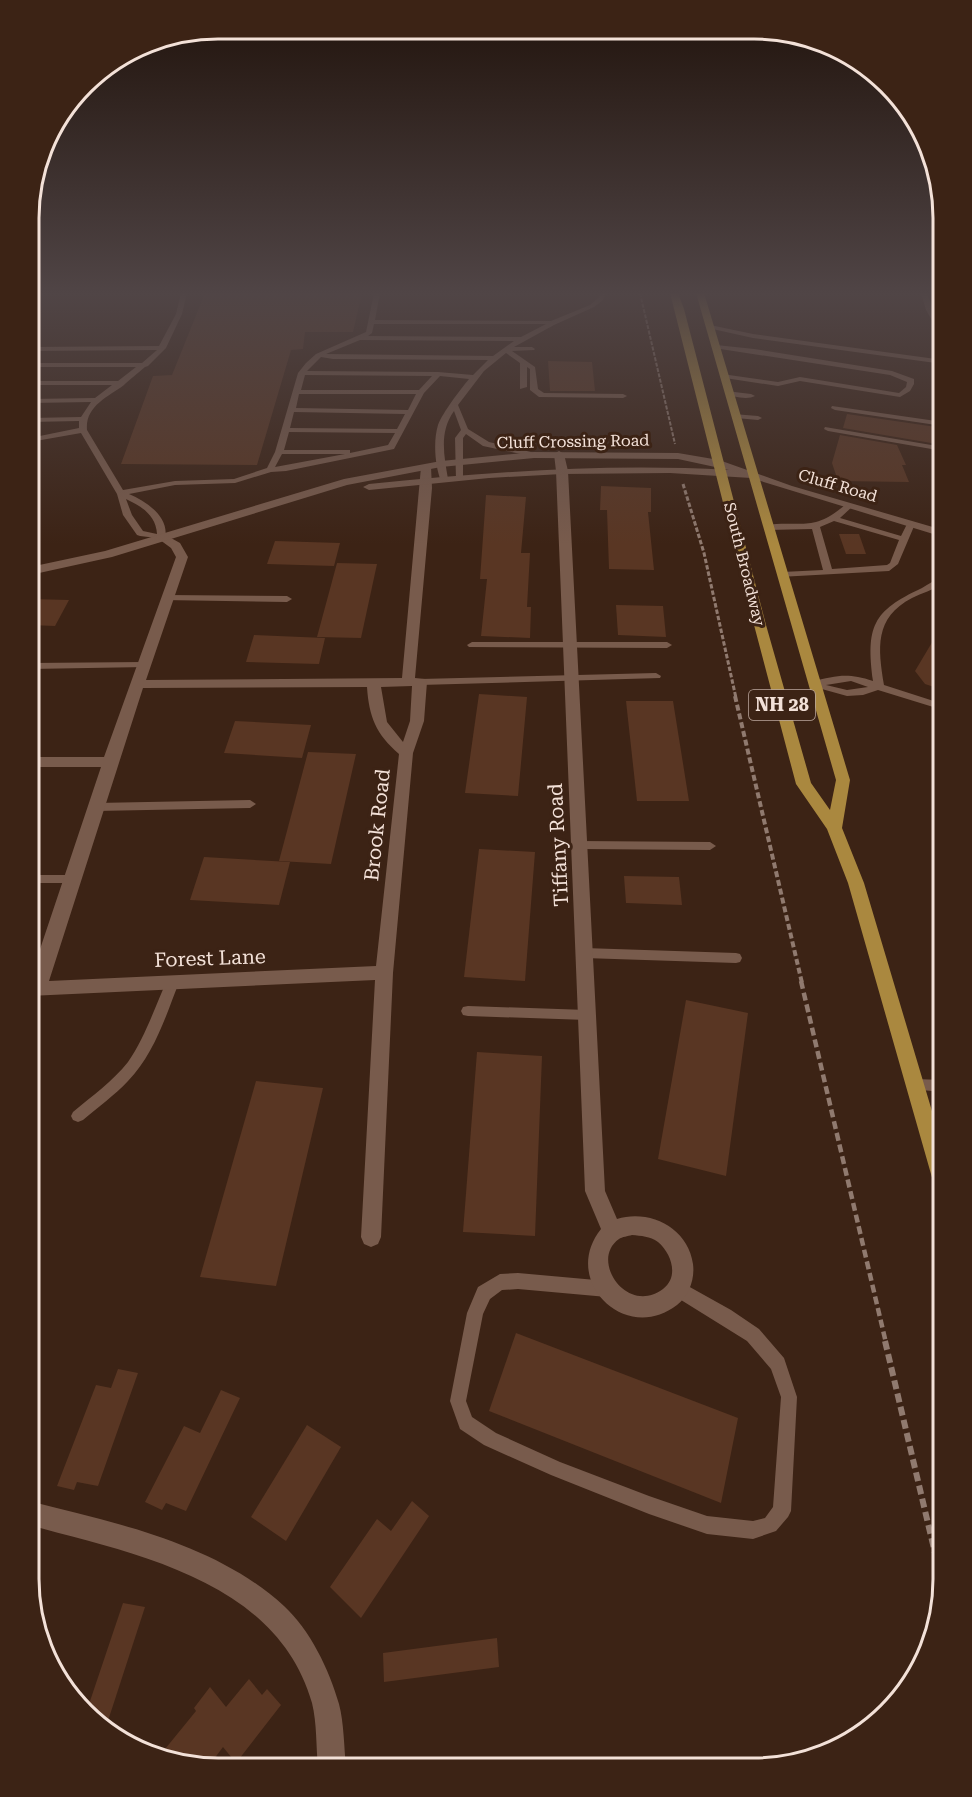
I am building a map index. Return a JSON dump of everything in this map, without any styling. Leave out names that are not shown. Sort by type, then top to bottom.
[{"type":"main road","name":"South Broadway","points":[[697,377],[760,625],[804,784],[834,828],[856,883],[933,1147]]},
{"type":"main road","name":"South Broadway","points":[[725,377],[752,475],[843,780],[834,828]]},
{"type":"street","name":"Cluff Crossing Road","points":[[39,569],[108,554],[324,490],[344,482],[458,462],[532,455],[561,462],[680,471],[721,468]]},
{"type":"street","name":"Cluff Crossing Road","points":[[324,490],[459,478],[561,462],[678,456],[721,468]]},
{"type":"street","name":"Tiffany Road","points":[[561,462],[595,1191],[612,1232]]},
{"type":"street","name":"Brook Road","points":[[371,1237],[384,974],[405,753],[417,721],[414,682],[426,467]]},
{"type":"street","name":"Cluff Road","points":[[721,468],[752,475],[788,488],[933,531]]},
{"type":"street","name":"Forest Lane","points":[[39,974],[182,556],[176,546],[162,537]]},
{"type":"street","points":[[137,684],[414,682]]},
{"type":"street","points":[[374,683],[376,712],[380,726],[405,753]]},
{"type":"street","points":[[39,762],[110,762]]},
{"type":"street","name":"Forest Lane","points":[[39,988],[384,974]]},
{"type":"street","points":[[634,1223],[658,1229],[669,1238],[678,1249],[683,1262],[683,1276],[679,1289],[670,1300],[658,1306],[644,1308],[630,1306],[617,1299],[607,1289],[600,1277],[597,1263],[599,1250],[604,1240],[612,1232],[634,1223]]},
{"type":"street","points":[[39,1517],[126,1538],[210,1570],[247,1590],[272,1611],[294,1635],[313,1665],[325,1696],[333,1737],[332,1758]]},
{"type":"lane","points":[[121,494],[139,500],[149,509],[163,529],[162,537],[140,533],[122,506],[121,494],[83,429],[83,419],[97,400],[129,377]]},
{"type":"lane","points":[[270,470],[279,452],[301,377]]},
{"type":"lane","points":[[121,494],[175,483],[235,481],[270,470],[375,452],[390,447],[421,392],[435,377]]},
{"type":"lane","points":[[444,479],[439,452],[441,427],[462,390],[474,377]]},
{"type":"lane","points":[[523,377],[523,387]]},
{"type":"lane","points":[[533,377],[534,390],[542,395],[623,396]]},
{"type":"lane","points":[[731,377],[778,384],[788,381],[874,395],[900,394],[907,391],[911,381],[903,377]]},
{"type":"lane","points":[[39,383],[122,382]]},
{"type":"lane","points":[[297,392],[421,392]]},
{"type":"lane","points":[[729,393],[751,396]]},
{"type":"lane","points":[[39,401],[97,400]]},
{"type":"lane","points":[[455,405],[465,430],[486,444],[532,455]]},
{"type":"lane","points":[[835,408],[933,422]]},
{"type":"lane","points":[[291,410],[409,412]]},
{"type":"lane","points":[[736,416],[758,418]]},
{"type":"lane","points":[[39,420],[83,419]]},
{"type":"lane","points":[[39,438],[83,429]]},
{"type":"lane","points":[[828,429],[933,447]]},
{"type":"lane","points":[[284,430],[401,431]]},
{"type":"lane","points":[[459,478],[459,438],[465,430]]},
{"type":"lane","points":[[279,452],[375,452]]},
{"type":"lane","points":[[768,527],[816,527],[835,519],[849,506]]},
{"type":"lane","points":[[835,519],[904,539]]},
{"type":"lane","points":[[782,575],[889,568],[894,564],[911,524]]},
{"type":"lane","points":[[816,527],[828,572]]},
{"type":"lane","points":[[879,685],[874,650],[874,638],[879,625],[886,614],[897,604],[933,586]]},
{"type":"lane","points":[[166,598],[287,599]]},
{"type":"lane","points":[[472,645],[667,645]]},
{"type":"lane","points":[[39,666],[144,665]]},
{"type":"lane","points":[[414,682],[656,676]]},
{"type":"lane","points":[[815,684],[852,678],[933,704]]},
{"type":"lane","points":[[815,684],[842,694],[870,690],[879,685]]},
{"type":"lane","points":[[96,807],[250,804]]},
{"type":"lane","points":[[579,845],[710,846]]},
{"type":"lane","points":[[39,879],[72,879]]},
{"type":"lane","points":[[584,953],[736,958]]},
{"type":"lane","points":[[78,1116],[124,1076],[132,1065],[159,1015],[173,982]]},
{"type":"lane","points":[[468,1011],[587,1014]]},
{"type":"lane","points":[[915,1086],[933,1086]]},
{"type":"lane","points":[[607,1289],[518,1281],[500,1282],[484,1293],[475,1313],[458,1401],[466,1423],[490,1439],[557,1469],[697,1522],[753,1530],[770,1525],[782,1511],[789,1397],[778,1365],[753,1335],[679,1289]]},
{"type":"path","points":[[660,377],[678,456]]},
{"type":"path","points":[[680,471],[704,553],[745,741],[933,1544]]},
{"type":"building","points":[[153,377],[283,377],[257,465],[121,464]]},
{"type":"building","points":[[549,377],[594,377],[595,391],[550,391]]},
{"type":"building","points":[[847,414],[933,427],[933,443],[843,428]]},
{"type":"building","points":[[840,435],[897,445],[906,465],[902,465],[909,482],[838,481],[832,463]]},
{"type":"building","points":[[601,486],[651,488],[651,512],[648,512],[654,570],[609,569],[607,510],[600,510]]},
{"type":"building","points":[[486,495],[526,497],[521,553],[530,553],[527,607],[531,607],[530,638],[481,636],[487,579],[480,579]]},
{"type":"building","points":[[839,534],[859,534],[866,554],[846,554]]},
{"type":"building","points":[[275,541],[340,543],[334,566],[267,564]]},
{"type":"building","points":[[337,563],[377,564],[361,638],[317,637]]},
{"type":"building","points":[[39,599],[69,600],[55,626],[39,625]]},
{"type":"building","points":[[616,605],[663,606],[666,637],[618,635]]},
{"type":"building","points":[[254,635],[325,638],[319,664],[246,662]]},
{"type":"building","points":[[933,641],[933,687],[925,684],[915,671]]},
{"type":"building","points":[[479,694],[527,697],[518,796],[465,793]]},
{"type":"building","points":[[626,701],[673,701],[689,801],[637,801]]},
{"type":"building","points":[[235,721],[311,725],[302,758],[224,753]]},
{"type":"building","points":[[308,752],[356,754],[331,864],[279,861]]},
{"type":"building","points":[[479,849],[535,852],[525,981],[464,977]]},
{"type":"building","points":[[204,857],[290,862],[279,905],[190,900]]},
{"type":"building","points":[[624,876],[679,877],[682,905],[626,903]]},
{"type":"building","points":[[686,1000],[748,1013],[726,1176],[658,1159]]},
{"type":"building","points":[[477,1052],[542,1056],[535,1236],[463,1232]]},
{"type":"building","points":[[256,1081],[323,1088],[276,1286],[200,1277]]},
{"type":"building","points":[[516,1333],[738,1418],[721,1503],[489,1411]]},
{"type":"building","points":[[118,1369],[138,1373],[98,1486],[77,1482],[74,1490],[57,1486],[96,1385],[111,1388]]},
{"type":"building","points":[[221,1390],[240,1398],[186,1511],[166,1503],[162,1510],[145,1502],[184,1426],[200,1433]]},
{"type":"building","points":[[307,1425],[341,1447],[286,1541],[251,1517]]},
{"type":"building","points":[[412,1501],[429,1516],[361,1618],[330,1587],[377,1519],[391,1531]]},
{"type":"building","points":[[123,1603],[145,1607],[108,1720],[89,1703]]},
{"type":"building","points":[[497,1638],[499,1667],[384,1682],[383,1653]]},
{"type":"building","points":[[249,1679],[262,1695],[267,1689],[281,1705],[240,1758],[232,1758],[223,1747],[215,1758],[165,1749],[196,1711],[194,1708],[210,1687],[226,1707]]}]
